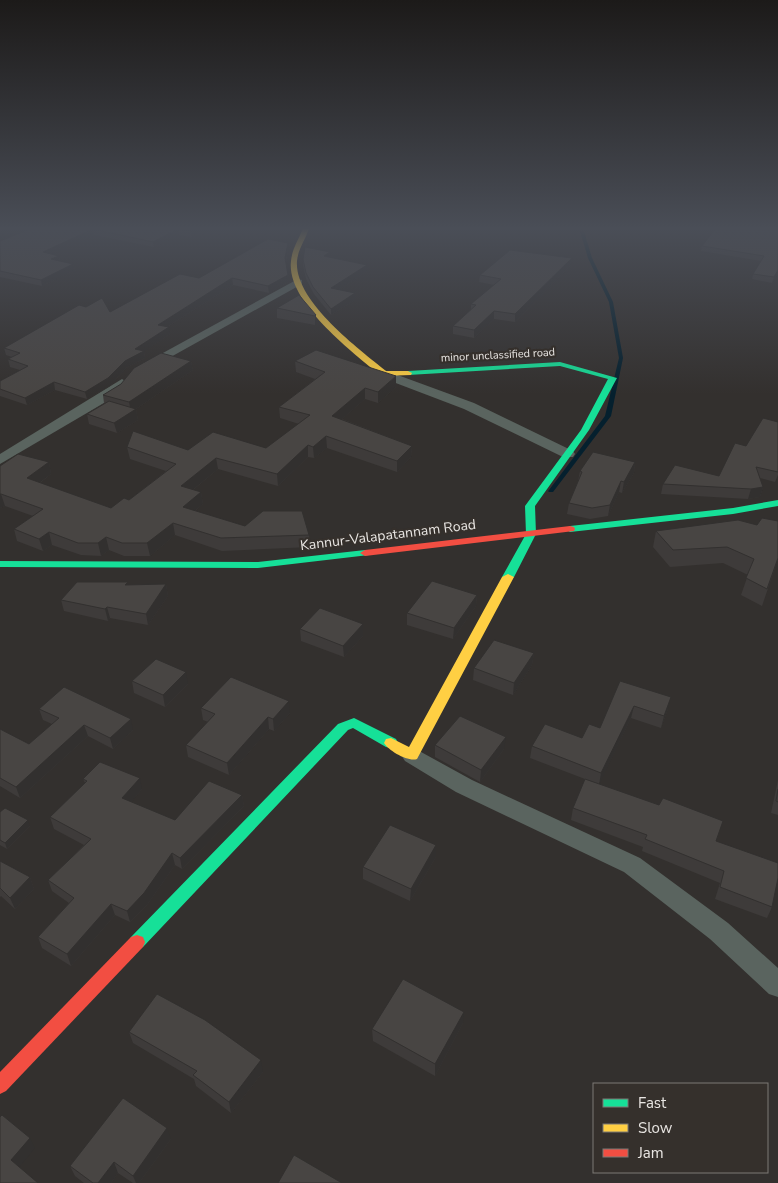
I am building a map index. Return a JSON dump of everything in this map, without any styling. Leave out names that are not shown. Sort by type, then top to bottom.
[{"type":"street","points":[[0,460],[116,390],[135,371],[296,283]]},
{"type":"street","points":[[299,283],[303,293],[318,313],[384,374],[469,406],[568,454]]},
{"type":"street","name":"minor unclassified road","points":[[384,374],[560,364],[613,378],[585,430],[530,506],[531,534]]},
{"type":"street","name":"Kannur-Valapatannam Road","points":[[0,564],[258,566],[733,511],[778,503]]},
{"type":"street","points":[[412,755],[531,534]]},
{"type":"street","points":[[0,1085],[343,727],[354,723],[464,786],[632,865],[719,931],[778,984]]},
{"type":"building","points":[[163,283],[224,283],[158,325],[169,327],[135,349],[144,351],[125,361],[108,378],[85,392],[54,382],[25,398],[0,389],[0,381],[28,366],[8,359],[20,353],[4,348],[79,305],[86,307],[102,298],[110,312]]},
{"type":"building","points":[[255,283],[273,283],[268,286]]},
{"type":"building","points":[[311,283],[339,283],[331,288],[355,293],[331,309]]},
{"type":"building","points":[[496,283],[546,283],[515,314],[494,311],[474,330],[453,326],[476,305],[471,304]]},
{"type":"building","points":[[299,295],[316,315],[315,316],[277,308]]},
{"type":"building","points":[[316,350],[396,376],[378,392],[365,388],[332,416],[412,446],[397,461],[326,436],[313,447],[308,445],[277,474],[216,458],[181,486],[201,492],[183,507],[245,526],[263,511],[302,511],[309,535],[221,538],[173,523],[147,543],[122,543],[106,537],[98,543],[78,543],[49,532],[39,539],[14,529],[43,509],[0,494],[0,466],[18,454],[49,462],[27,478],[111,508],[124,498],[129,500],[176,464],[127,447],[133,431],[188,450],[213,432],[266,448],[310,415],[279,407],[325,372],[295,361]]},
{"type":"building","points":[[161,353],[191,361],[129,402],[103,395],[121,384],[134,368]]},
{"type":"building","points":[[109,401],[136,409],[114,423],[87,414]]},
{"type":"building","points":[[763,418],[778,422],[778,472],[756,467],[763,487],[751,489],[663,484],[675,465],[719,476],[735,443],[746,446]]},
{"type":"building","points":[[593,452],[635,462],[624,482],[621,481],[610,505],[592,508],[569,503],[582,472],[580,471]]},
{"type":"building","points":[[762,518],[778,521],[778,558],[767,589],[746,578],[754,559],[727,547],[673,550],[656,531],[738,520],[757,525]]},
{"type":"building","points":[[432,581],[477,595],[454,628],[407,613]]},
{"type":"building","points":[[77,582],[128,582],[125,585],[166,584],[146,614],[107,607],[105,609],[61,600]]},
{"type":"building","points":[[320,608],[363,624],[343,646],[300,629]]},
{"type":"building","points":[[494,640],[534,653],[514,683],[474,668]]},
{"type":"building","points":[[156,659],[186,672],[163,695],[132,681]]},
{"type":"building","points":[[231,677],[289,701],[273,719],[268,717],[227,763],[186,745],[215,714],[201,708]]},
{"type":"building","points":[[620,681],[671,697],[664,716],[634,706],[601,773],[532,746],[545,724],[582,738],[589,724],[600,728]]},
{"type":"building","points":[[64,687],[131,719],[110,738],[84,725],[16,787],[0,778],[0,729],[29,744],[59,718],[39,709]]},
{"type":"building","points":[[460,716],[506,737],[481,770],[435,745]]},
{"type":"building","points":[[100,762],[140,778],[122,798],[175,820],[209,781],[242,795],[180,858],[172,853],[144,893],[127,911],[111,904],[67,954],[38,937],[74,898],[48,880],[91,839],[50,817],[87,781],[83,779]]},
{"type":"building","points":[[585,779],[659,805],[663,798],[723,821],[716,841],[778,863],[778,878],[772,907],[720,887],[724,871],[645,839],[647,835],[573,808]]},
{"type":"building","points":[[5,808],[28,820],[5,843],[0,840],[0,812]]},
{"type":"building","points":[[390,825],[436,845],[411,889],[363,867]]},
{"type":"building","points":[[0,861],[30,877],[10,898],[0,888]]},
{"type":"building","points":[[403,979],[464,1012],[435,1064],[372,1029]]},
{"type":"building","points":[[157,994],[205,1020],[261,1060],[229,1102],[193,1075],[197,1071],[129,1032]]},
{"type":"building","points":[[123,1098],[167,1128],[133,1176],[114,1162],[98,1183],[93,1183],[70,1166]]},
{"type":"building","points":[[2,1115],[30,1138],[11,1160],[38,1183],[0,1183],[0,1117]]},
{"type":"building","points":[[294,1155],[342,1183],[278,1183]]},
{"type":"waterway","points":[[551,491],[608,416],[621,358],[611,302],[602,283]]},
{"type":"traffic: fast","points":[[408,373],[560,364],[613,378],[585,430],[530,506],[531,534],[508,577]]},
{"type":"traffic: fast","points":[[570,529],[733,511],[778,503]]},
{"type":"traffic: fast","points":[[0,564],[258,565],[365,553]]},
{"type":"traffic: fast","points":[[137,942],[343,727],[354,723],[391,743]]},
{"type":"traffic: slow","points":[[298,283],[305,296],[329,326],[384,374],[408,373]]},
{"type":"traffic: slow","points":[[391,743],[412,755],[508,577]]},
{"type":"traffic: jam","points":[[365,553],[570,529]]},
{"type":"traffic: jam","points":[[0,1085],[137,942]]}]
